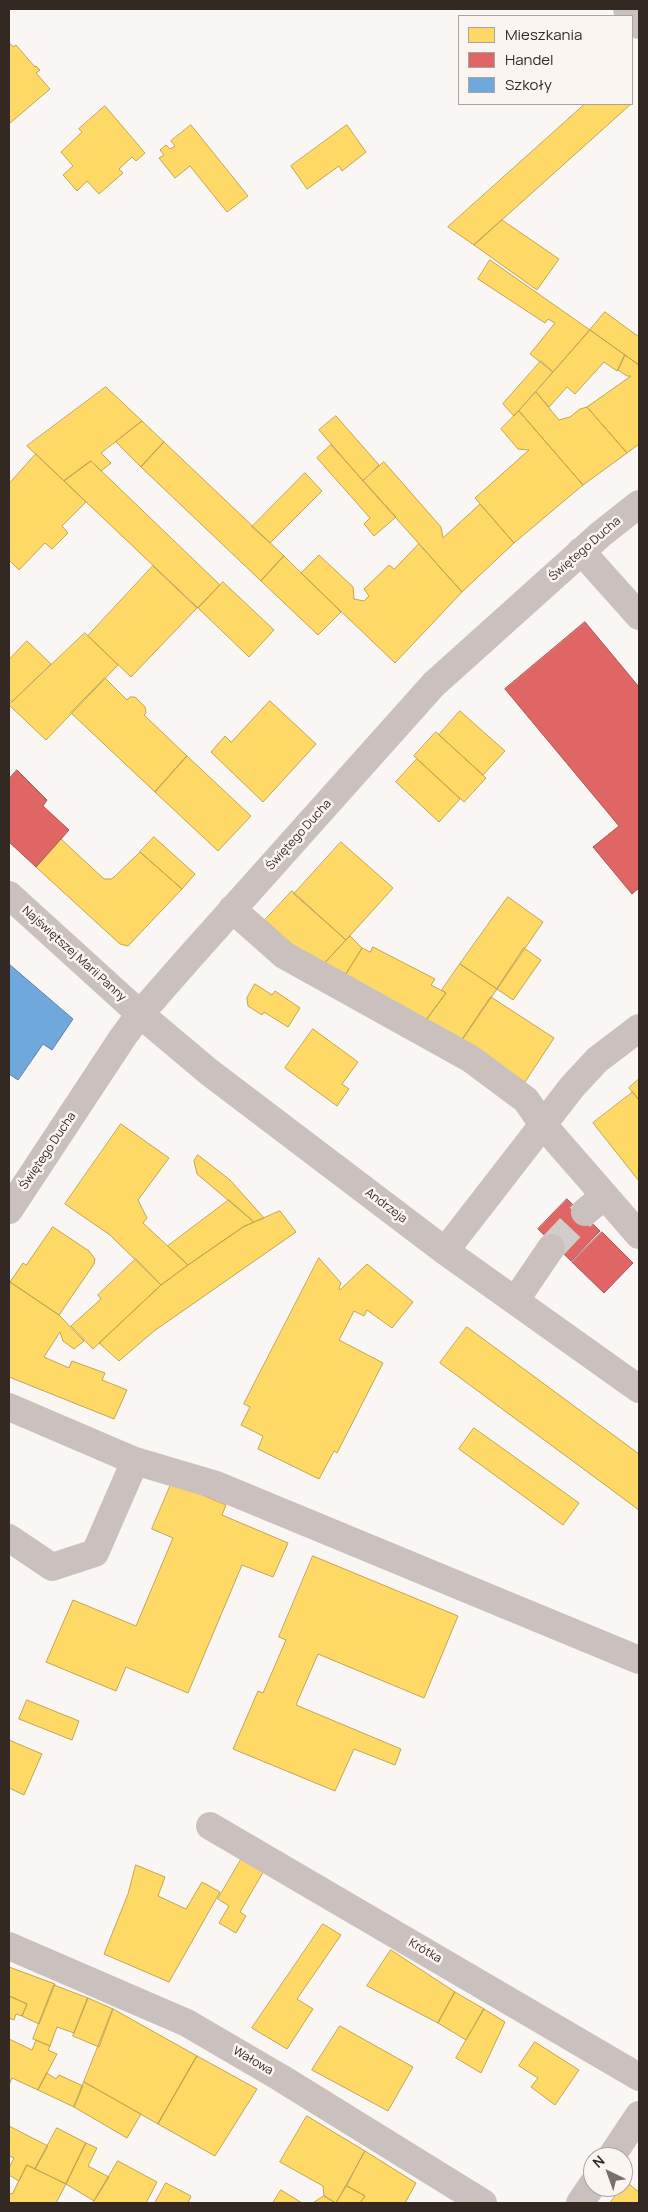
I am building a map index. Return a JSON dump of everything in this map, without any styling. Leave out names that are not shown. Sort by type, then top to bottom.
[{"type":"street","name":"Świętego Ducha","points":[[9,1210],[140,1014],[232,909],[434,684],[581,552],[639,504]]},
{"type":"street","points":[[581,552],[639,616]]},
{"type":"street","name":"Najświętszej Marii Panny","points":[[9,895],[140,1014]]},
{"type":"street","points":[[232,909],[284,955],[471,1059],[526,1100],[595,1204],[639,1235]]},
{"type":"street","name":"Andrzeja","points":[[140,1014],[209,1072],[445,1251],[639,1390]]},
{"type":"street","points":[[445,1251],[544,1126],[572,1087],[597,1060],[639,1028]]},
{"type":"street","points":[[515,1301],[551,1248]]},
{"type":"street","points":[[9,1407],[135,1460],[216,1485],[639,1660]]},
{"type":"street","points":[[9,1538],[52,1567],[95,1553],[135,1460]]},
{"type":"street","name":"Krótka","points":[[210,1826],[639,2077]]},
{"type":"street","name":"Wałowa","points":[[9,1946],[188,2023],[483,2203]]},
{"type":"street","points":[[618,2147],[639,2115]]},
{"type":"building: Mieszkania","points":[[9,42],[13,47],[16,45],[35,67],[40,70],[36,73],[50,89],[9,124]]},
{"type":"building: Mieszkania","points":[[584,105],[630,105],[474,245],[448,227]]},
{"type":"building: Mieszkania","points":[[105,106],[145,153],[136,161],[132,157],[119,169],[123,173],[99,194],[87,181],[77,191],[63,175],[73,166],[61,152],[82,132],[79,129]]},
{"type":"building: Mieszkania","points":[[191,125],[248,196],[227,212],[190,166],[175,178],[159,158],[164,155],[160,150],[166,145],[170,149],[175,146],[171,141]]},
{"type":"building: Mieszkania","points":[[347,125],[366,152],[342,171],[339,166],[307,189],[291,166]]},
{"type":"building: Mieszkania","points":[[502,220],[559,259],[537,290],[474,245]]},
{"type":"building: Mieszkania","points":[[490,260],[590,330],[553,372],[530,354],[555,323],[548,319],[545,323],[478,279]]},
{"type":"building: Mieszkania","points":[[605,312],[639,337],[639,365],[590,330]]},
{"type":"building: Mieszkania","points":[[590,330],[625,355],[618,370],[604,362],[575,394],[567,387],[549,407],[536,392]]},
{"type":"building: Mieszkania","points":[[625,355],[639,365],[639,444],[627,453],[587,407],[631,376],[627,376],[618,370]]},
{"type":"building: Mieszkania","points":[[541,361],[553,372],[514,416],[503,404]]},
{"type":"building: Mieszkania","points":[[106,387],[142,421],[101,453],[111,463],[101,471],[91,461],[64,481],[27,446]]},
{"type":"building: Mieszkania","points":[[536,392],[559,420],[570,417],[580,409],[587,407],[627,453],[583,485],[519,411]]},
{"type":"building: Mieszkania","points":[[519,411],[583,485],[514,543],[475,498],[529,450],[518,449],[501,429]]},
{"type":"building: Mieszkania","points":[[336,416],[379,465],[363,481],[319,430]]},
{"type":"building: Mieszkania","points":[[142,421],[164,442],[141,467],[116,442]]},
{"type":"building: Mieszkania","points":[[164,442],[284,556],[261,581],[141,467]]},
{"type":"building: Mieszkania","points":[[331,445],[396,517],[374,536],[364,524],[370,518],[317,458]]},
{"type":"building: Mieszkania","points":[[36,454],[86,502],[62,526],[68,533],[52,549],[45,543],[19,570],[9,560],[9,484]]},
{"type":"building: Mieszkania","points":[[91,461],[220,585],[198,608],[64,481]]},
{"type":"building: Mieszkania","points":[[384,462],[441,527],[443,538],[480,504],[514,543],[462,592],[363,481]]},
{"type":"building: Mieszkania","points":[[305,473],[322,491],[270,543],[252,527]]},
{"type":"building: Mieszkania","points":[[419,544],[462,592],[395,663],[301,573],[319,555],[353,587],[354,599],[364,601],[369,596],[364,589],[389,565],[394,569]]},
{"type":"building: Mieszkania","points":[[284,556],[341,612],[318,635],[261,581]]},
{"type":"building: Mieszkania","points":[[153,566],[197,608],[131,677],[88,636]]},
{"type":"building: Mieszkania","points":[[223,582],[274,630],[249,657],[198,608]]},
{"type":"building: Mieszkania","points":[[85,633],[118,665],[46,740],[9,705]]},
{"type":"building: Mieszkania","points":[[27,641],[51,664],[12,702],[9,699],[9,660]]},
{"type":"building: Mieszkania","points":[[105,678],[127,700],[130,697],[135,697],[145,707],[146,713],[144,715],[187,756],[155,792],[71,713]]},
{"type":"building: Mieszkania","points":[[270,701],[316,744],[263,802],[211,752],[225,736],[231,742]]},
{"type":"building: Mieszkania","points":[[460,711],[505,751],[483,775],[439,735]]},
{"type":"building: Mieszkania","points":[[436,732],[486,778],[464,802],[414,756]]},
{"type":"building: Mieszkania","points":[[187,756],[251,816],[218,851],[155,792]]},
{"type":"building: Mieszkania","points":[[417,759],[460,799],[439,822],[396,782]]},
{"type":"building: Mieszkania","points":[[154,837],[195,874],[182,889],[140,852]]},
{"type":"building: Mieszkania","points":[[61,839],[104,879],[112,879],[140,852],[182,889],[128,946],[120,944],[36,867]]},
{"type":"building: Mieszkania","points":[[341,842],[393,888],[346,940],[294,894]]},
{"type":"building: Mieszkania","points":[[292,891],[346,940],[319,969],[265,920]]},
{"type":"building: Mieszkania","points":[[508,897],[543,922],[497,989],[460,964]]},
{"type":"building: Mieszkania","points":[[350,936],[362,948],[346,974],[325,963]]},
{"type":"building: Mieszkania","points":[[373,947],[435,979],[431,985],[446,993],[426,1020],[344,977],[362,948],[370,952]]},
{"type":"building: Mieszkania","points":[[524,948],[541,960],[513,1000],[497,989]]},
{"type":"building: Mieszkania","points":[[460,964],[497,989],[462,1040],[426,1020],[446,993],[442,990]]},
{"type":"building: Mieszkania","points":[[255,984],[272,995],[275,991],[300,1008],[288,1027],[264,1012],[262,1015],[248,1006],[247,998]]},
{"type":"building: Mieszkania","points":[[491,997],[554,1038],[525,1082],[462,1040]]},
{"type":"building: Mieszkania","points":[[313,1029],[358,1062],[342,1084],[349,1089],[337,1106],[285,1068]]},
{"type":"building: Mieszkania","points":[[639,1079],[639,1100],[629,1088]]},
{"type":"building: Mieszkania","points":[[633,1092],[639,1100],[639,1181],[593,1123]]},
{"type":"building: Mieszkania","points":[[121,1124],[169,1158],[138,1200],[147,1218],[143,1223],[188,1265],[161,1285],[110,1235],[65,1204]]},
{"type":"building: Mieszkania","points":[[198,1155],[230,1180],[264,1218],[254,1222],[197,1174],[194,1161]]},
{"type":"building: Mieszkania","points":[[229,1200],[254,1222],[243,1227],[188,1265],[168,1246]]},
{"type":"building: Mieszkania","points":[[280,1211],[296,1232],[154,1331],[119,1361],[99,1343],[161,1285],[188,1265],[243,1227]]},
{"type":"building: Mieszkania","points":[[53,1227],[89,1251],[95,1259],[94,1264],[59,1315],[10,1282],[23,1263],[26,1265]]},
{"type":"building: Mieszkania","points":[[319,1258],[341,1283],[340,1290],[367,1264],[413,1302],[392,1328],[367,1310],[364,1316],[354,1311],[339,1340],[383,1363],[337,1453],[334,1451],[319,1479],[258,1449],[263,1436],[241,1425],[250,1407],[244,1404]]},
{"type":"building: Mieszkania","points":[[136,1259],[161,1285],[93,1349],[71,1326],[101,1299],[98,1295]]},
{"type":"building: Mieszkania","points":[[10,1282],[59,1315],[84,1341],[74,1349],[63,1341],[60,1332],[44,1357],[69,1368],[72,1361],[105,1373],[102,1380],[127,1390],[114,1419],[9,1377]]},
{"type":"building: Mieszkania","points":[[467,1327],[639,1454],[639,1510],[440,1363]]},
{"type":"building: Mieszkania","points":[[474,1428],[579,1503],[563,1525],[459,1449]]},
{"type":"building: Mieszkania","points":[[172,1482],[226,1505],[222,1515],[288,1543],[273,1577],[242,1565],[188,1693],[126,1667],[116,1691],[46,1662],[73,1600],[136,1626],[173,1538],[152,1529]]},
{"type":"building: Mieszkania","points":[[313,1556],[458,1616],[424,1698],[318,1654],[296,1705],[401,1749],[395,1765],[354,1749],[335,1791],[233,1749],[258,1691],[263,1693],[286,1640],[279,1637]]},
{"type":"building: Mieszkania","points":[[27,1700],[79,1721],[72,1740],[19,1719]]},
{"type":"building: Mieszkania","points":[[9,1740],[42,1754],[24,1795],[9,1788]]},
{"type":"building: Mieszkania","points":[[242,1858],[265,1869],[240,1912],[246,1916],[236,1933],[219,1923],[229,1906],[218,1899]]},
{"type":"building: Mieszkania","points":[[136,1865],[165,1877],[158,1896],[186,1909],[202,1882],[220,1892],[169,1982],[104,1954],[128,1894]]},
{"type":"building: Mieszkania","points":[[323,1924],[341,1935],[297,1999],[313,2009],[287,2049],[252,2028]]},
{"type":"building: Mieszkania","points":[[391,1950],[455,1992],[438,2023],[367,1986]]},
{"type":"building: Mieszkania","points":[[9,1967],[55,1984],[39,2024],[22,2016],[27,2004],[9,1996]]},
{"type":"building: Mieszkania","points":[[54,1985],[88,1998],[74,2033],[57,2027],[50,2046],[33,2039]]},
{"type":"building: Mieszkania","points":[[455,1992],[484,2009],[466,2040],[438,2023]]},
{"type":"building: Mieszkania","points":[[9,1996],[27,2004],[22,2016],[16,2014],[14,2020],[9,2018]]},
{"type":"building: Mieszkania","points":[[88,1998],[113,2009],[99,2047],[73,2036]]},
{"type":"building: Mieszkania","points":[[113,2009],[197,2056],[158,2124],[84,2082]]},
{"type":"building: Mieszkania","points":[[484,2009],[505,2022],[481,2073],[456,2058]]},
{"type":"building: Mieszkania","points":[[340,2026],[413,2067],[388,2111],[312,2070]]},
{"type":"building: Mieszkania","points":[[9,2039],[32,2050],[36,2040],[50,2046],[48,2050],[57,2054],[38,2090],[12,2078],[9,2085]]},
{"type":"building: Mieszkania","points":[[535,2042],[579,2070],[555,2105],[531,2087],[538,2078],[519,2066]]},
{"type":"building: Mieszkania","points":[[197,2056],[257,2089],[215,2156],[158,2124]]},
{"type":"building: Mieszkania","points":[[47,2073],[56,2079],[59,2075],[83,2086],[74,2107],[38,2090]]},
{"type":"building: Mieszkania","points":[[84,2082],[141,2114],[127,2138],[74,2107]]},
{"type":"building: Mieszkania","points":[[307,2116],[365,2151],[336,2203],[324,2196],[323,2186],[280,2162]]},
{"type":"building: Mieszkania","points":[[9,2126],[48,2146],[35,2169],[27,2165],[19,2181],[9,2175],[9,2168],[14,2158],[9,2156]]},
{"type":"building: Mieszkania","points":[[57,2128],[86,2143],[66,2184],[35,2169]]},
{"type":"building: Mieszkania","points":[[86,2143],[97,2148],[88,2166],[109,2177],[94,2201],[66,2184]]},
{"type":"building: Mieszkania","points":[[365,2151],[416,2183],[405,2203],[360,2203],[365,2196],[347,2186]]},
{"type":"building: Mieszkania","points":[[118,2161],[157,2182],[146,2203],[93,2203]]},
{"type":"building: Mieszkania","points":[[27,2165],[66,2184],[56,2203],[9,2203],[9,2193],[12,2194]]},
{"type":"building: Mieszkania","points":[[166,2183],[191,2196],[188,2203],[155,2203]]},
{"type":"building: Mieszkania","points":[[347,2186],[365,2196],[360,2203],[336,2203]]},
{"type":"building: Mieszkania","points":[[633,2187],[639,2192],[639,2203],[610,2203],[615,2197],[633,2197]]},
{"type":"building: Mieszkania","points":[[281,2190],[302,2203],[273,2203]]},
{"type":"building: Mieszkania","points":[[324,2196],[336,2203],[313,2203]]},
{"type":"building: Handel","points":[[585,622],[639,687],[639,888],[632,894],[593,847],[619,826],[505,689]]},
{"type":"building: Handel","points":[[17,770],[47,800],[43,806],[69,830],[36,867],[9,842],[9,779]]},
{"type":"building: Handel","points":[[567,1199],[600,1231],[571,1261],[538,1229]]},
{"type":"building: Handel","points":[[602,1232],[633,1263],[604,1293],[572,1262]]},
{"type":"building: Szkoły","points":[[9,964],[73,1019],[52,1050],[43,1044],[18,1080],[9,1074]]},
{"type":"tunnel","points":[[551,1248],[585,1212]]}]
